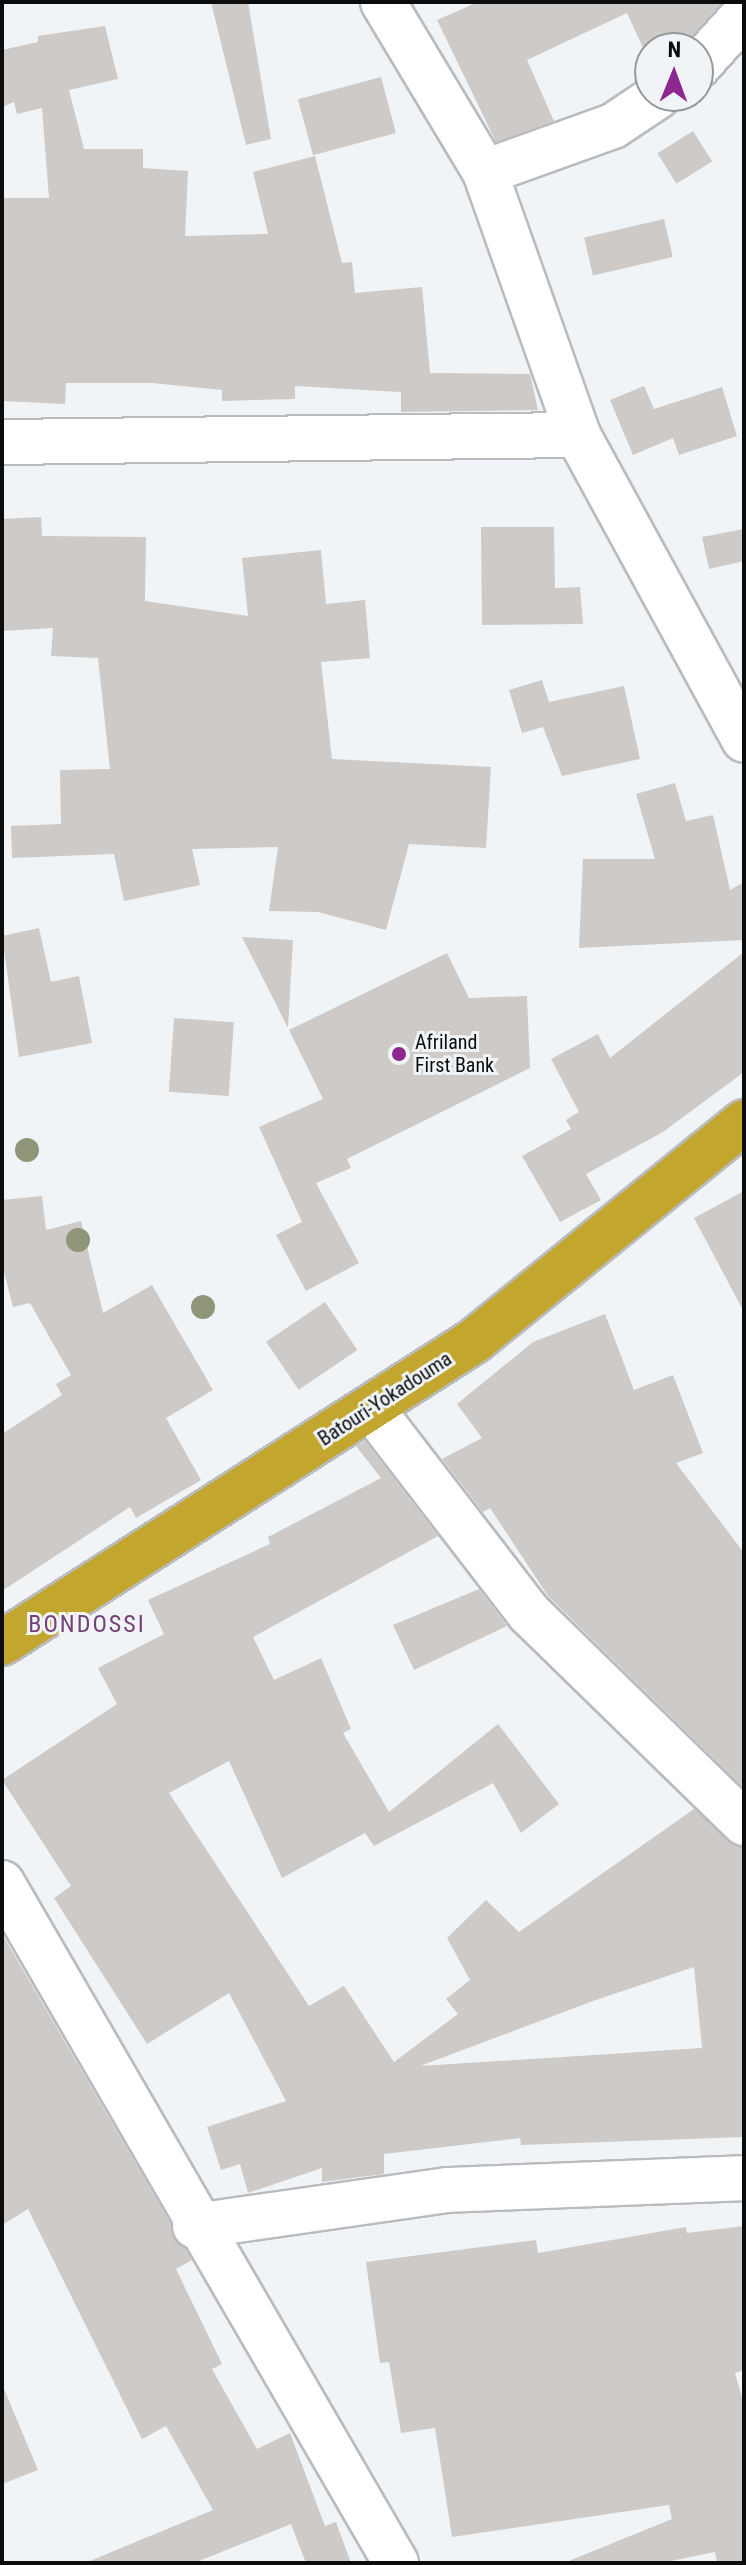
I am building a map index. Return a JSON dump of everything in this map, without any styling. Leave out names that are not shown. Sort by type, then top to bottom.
[{"type":"highway","name":"Batouri-Yokadouma","points":[[2,1643],[474,1341],[744,1122]]},
{"type":"street","points":[[383,2],[485,172],[578,435],[744,740]]},
{"type":"street","points":[[714,48],[744,15]]},
{"type":"street","points":[[485,172],[613,126],[634,112]]},
{"type":"street","points":[[2,442],[578,435]]},
{"type":"street","points":[[371,1408],[529,1613],[744,1823]]},
{"type":"street","points":[[2,1883],[195,2226],[396,2563]]},
{"type":"street","points":[[195,2226],[447,2190],[744,2178]]},
{"type":"building","points":[[211,2],[248,2],[271,139],[246,145]]},
{"type":"building","points":[[478,2],[722,2],[695,32],[636,32],[627,13],[527,60],[554,121],[496,142],[437,20]]},
{"type":"building","points":[[105,26],[118,79],[69,90],[84,149],[143,149],[143,168],[188,171],[185,236],[268,234],[253,172],[315,156],[342,263],[352,262],[355,293],[422,287],[430,373],[530,374],[538,410],[401,412],[401,392],[295,386],[295,399],[222,401],[222,390],[152,383],[66,383],[65,404],[2,401],[2,198],[49,198],[42,108],[17,114],[14,102],[2,107],[2,50],[38,42],[38,36]]},
{"type":"building","points":[[381,77],[396,133],[313,155],[298,99]]},
{"type":"building","points":[[693,131],[712,162],[676,184],[657,153]]},
{"type":"building","points":[[664,219],[673,257],[593,275],[584,237]]},
{"type":"building","points":[[644,386],[654,409],[722,387],[737,436],[679,455],[673,438],[633,455],[610,400]]},
{"type":"building","points":[[41,517],[42,536],[146,537],[145,601],[248,616],[242,558],[321,550],[326,604],[365,600],[370,658],[321,662],[332,759],[491,767],[486,848],[409,844],[386,930],[318,912],[269,911],[278,847],[192,849],[200,885],[124,901],[114,854],[12,858],[11,826],[61,824],[60,770],[110,769],[98,658],[51,656],[53,628],[2,631],[2,519]]},
{"type":"building","points":[[481,527],[554,527],[555,588],[580,587],[583,624],[482,625]]},
{"type":"building","points":[[744,529],[744,561],[709,569],[702,537]]},
{"type":"building","points":[[542,680],[549,702],[624,686],[640,759],[562,776],[543,727],[522,733],[509,690]]},
{"type":"building","points":[[675,783],[686,821],[713,815],[730,890],[744,882],[744,940],[579,948],[583,859],[655,859],[636,794]]},
{"type":"building","points":[[39,928],[51,982],[79,976],[92,1043],[19,1057],[2,936]]},
{"type":"building","points":[[242,937],[293,940],[288,1028]]},
{"type":"building","points":[[744,952],[744,1072],[663,1132],[586,1174],[601,1200],[560,1222],[522,1156],[571,1129],[566,1120],[579,1112],[551,1059],[598,1034],[610,1058]]},
{"type":"building","name":"Afriland First Bank","points":[[447,953],[469,998],[527,996],[530,1068],[347,1159],[351,1168],[316,1183],[359,1263],[306,1291],[276,1235],[302,1222],[259,1127],[323,1099],[289,1030]]},
{"type":"building","points":[[174,1018],[234,1022],[229,1096],[169,1092]]},
{"type":"building","points":[[744,1191],[744,1312],[694,1218]]},
{"type":"building","points":[[42,1196],[46,1230],[81,1221],[103,1313],[152,1285],[213,1390],[166,1418],[201,1480],[136,1518],[130,1507],[2,1591],[2,1434],[62,1395],[56,1384],[71,1375],[30,1303],[13,1307],[2,1264],[2,1200]]},
{"type":"building","points":[[325,1302],[357,1350],[299,1390],[266,1342]]},
{"type":"building","points":[[605,1314],[634,1390],[673,1375],[703,1453],[676,1463],[744,1553],[744,1788],[548,1596],[490,1508],[483,1512],[442,1459],[482,1438],[457,1404],[533,1342]]},
{"type":"building","points":[[365,1441],[438,1536],[253,1637],[274,1680],[321,1658],[351,1729],[343,1733],[389,1812],[498,1724],[559,1804],[521,1833],[493,1783],[374,1846],[365,1833],[282,1878],[229,1761],[169,1793],[309,2006],[344,1986],[394,2062],[458,2014],[446,1999],[470,1980],[447,1938],[486,1900],[519,1932],[694,1809],[744,1847],[744,2137],[521,2145],[520,2138],[384,2154],[384,2174],[322,2182],[322,2168],[248,2193],[240,2164],[221,2170],[207,2127],[286,2101],[229,1993],[147,2044],[54,1898],[71,1886],[2,1780],[117,1704],[98,1668],[164,1634],[148,1600],[270,1544],[268,1537],[381,1478],[356,1446]],"holes":[[[694,1967],[702,2048],[420,2066]]]},
{"type":"building","points":[[479,1589],[507,1626],[414,1670],[393,1625]]},
{"type":"building","points":[[2,1934],[192,2260],[176,2269],[222,2364],[212,2369],[257,2449],[290,2433],[325,2526],[336,2522],[351,2563],[306,2563],[291,2524],[194,2563],[85,2563],[213,2510],[166,2426],[142,2439],[28,2209],[2,2225]]},
{"type":"building","points":[[744,2226],[744,2370],[735,2373],[744,2404],[744,2563],[717,2563],[715,2552],[661,2563],[564,2563],[672,2519],[669,2505],[452,2537],[435,2428],[401,2433],[389,2362],[380,2363],[366,2262],[536,2240],[538,2253],[686,2227],[687,2233]]},
{"type":"building","points":[[2,2384],[38,2470],[2,2484]]},
{"type":"place","name":"Afriland First Bank","points":[[399,1054]]},
{"type":"district","name":"BONDOSSI","points":[[87,1625]]}]
